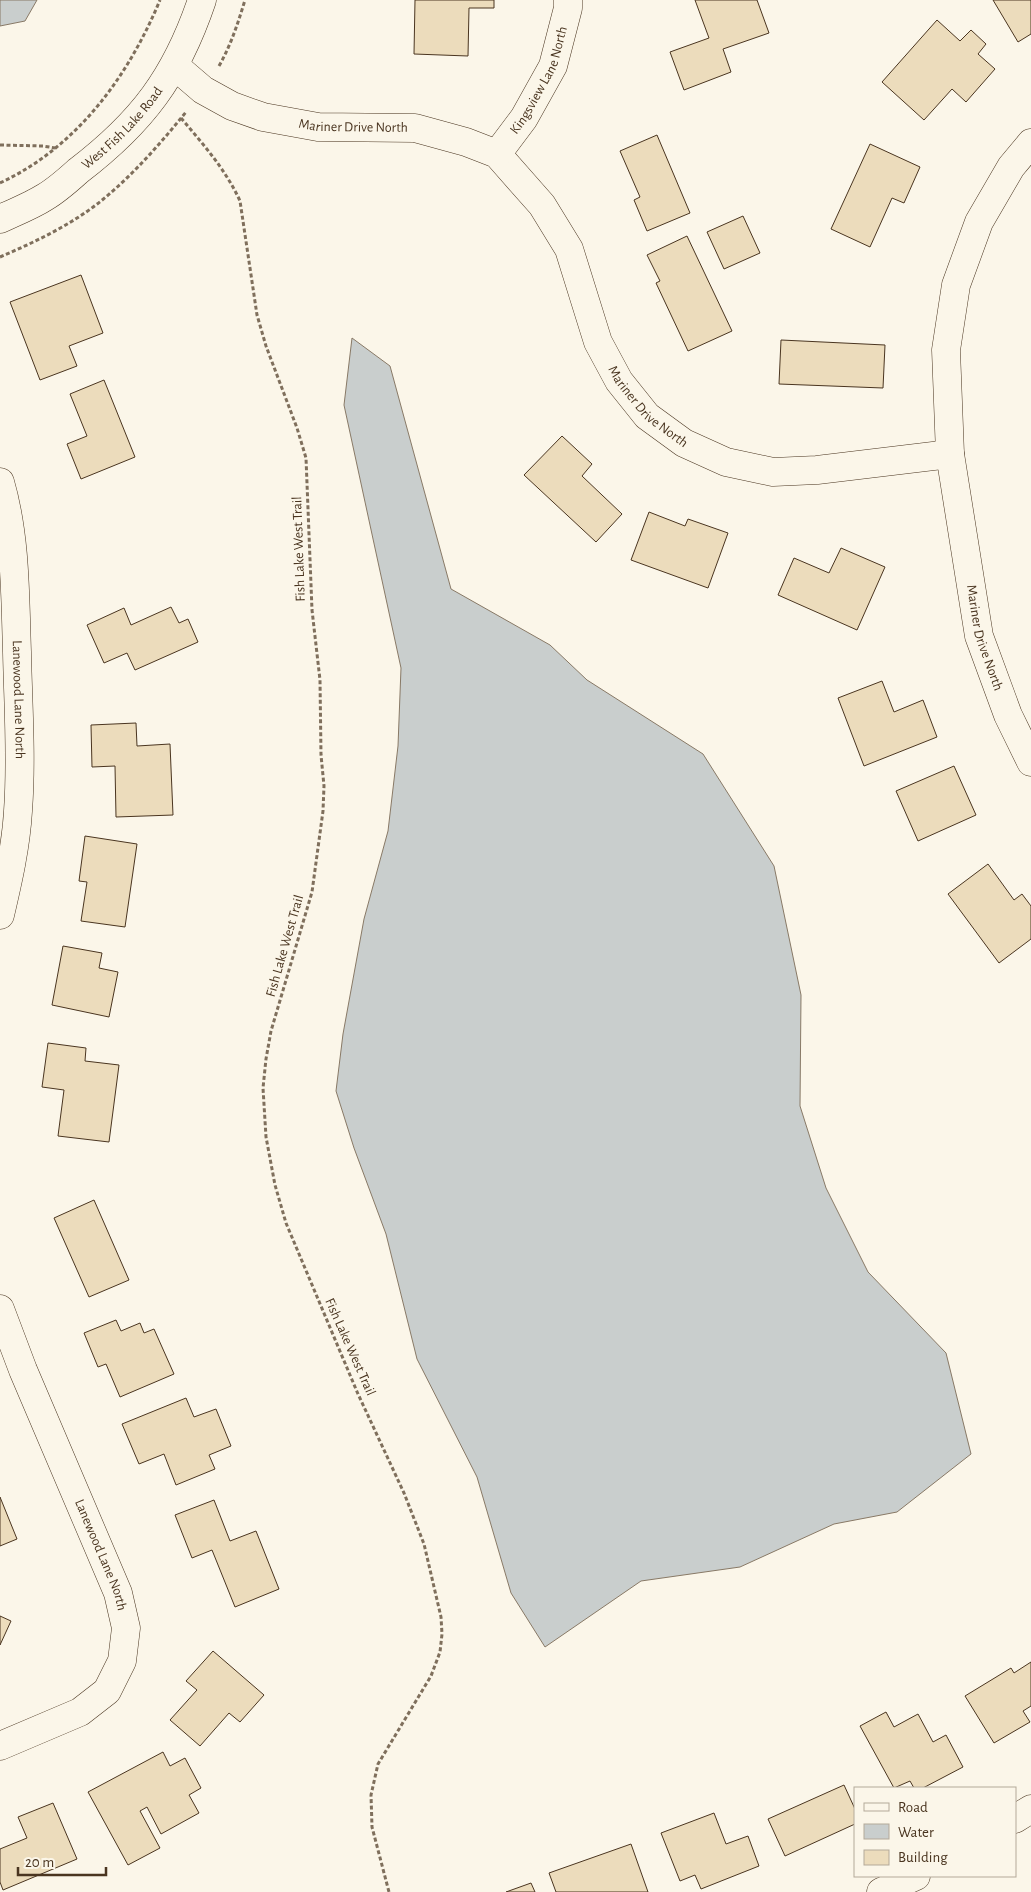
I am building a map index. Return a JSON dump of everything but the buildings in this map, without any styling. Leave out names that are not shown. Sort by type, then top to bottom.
[{"type":"street","name":"West Fish Lake Road","points":[[0,219],[45,198],[107,149],[134,122],[175,66],[202,0]]},
{"type":"street","name":"Kingsview Lane North","points":[[497,154],[524,118],[553,66],[568,8],[568,0]]},
{"type":"street","name":"Mariner Drive North","points":[[175,66],[203,90],[232,106],[263,117],[318,127],[415,128],[466,142],[497,154],[542,205],[569,249],[598,342],[619,381],[647,416],[684,443],[726,462],[773,472],[817,470],[950,454],[979,636],[1008,715],[1031,762]]},
{"type":"street","points":[[950,454],[946,350],[956,285],[979,222],[1011,167],[1031,143]]},
{"type":"street","name":"Lanewood Lane North","points":[[0,482],[8,510],[15,580],[9,742],[18,811],[7,886],[0,915]]},
{"type":"street","name":"Lanewood Lane North","points":[[0,1309],[23,1370],[118,1593],[126,1628],[122,1662],[107,1691],[80,1712],[0,1746]]},
{"type":"street","points":[[1016,1818],[1031,1809]]},
{"type":"street","points":[[881,1892],[914,1877]]},
{"type":"path","points":[[0,183],[14,176],[55,148],[91,116],[114,86],[141,41],[160,0]]},
{"type":"path","name":"Fish Lake West Trail","points":[[245,0],[226,52],[203,90],[182,118],[208,149],[233,186],[240,201],[257,316],[266,346],[297,428],[306,458],[308,482],[312,610],[320,680],[323,811],[312,892],[271,1031],[266,1059],[263,1088],[266,1137],[275,1185],[286,1223],[358,1394],[404,1493],[424,1544],[441,1617],[440,1652],[431,1676],[378,1764],[371,1794],[372,1827],[389,1892]]},
{"type":"path","points":[[0,146],[43,146],[55,148]]},
{"type":"water","points":[[0,0],[37,0],[25,21],[0,26]]},
{"type":"water","points":[[352,338],[390,366],[451,589],[550,645],[587,680],[703,754],[774,866],[801,995],[800,1106],[826,1188],[868,1272],[946,1353],[971,1454],[897,1512],[834,1524],[740,1567],[641,1581],[545,1647],[511,1593],[477,1477],[417,1359],[386,1234],[354,1148],[336,1091],[343,1034],[364,919],[388,831],[398,746],[401,668],[344,405]]}]
